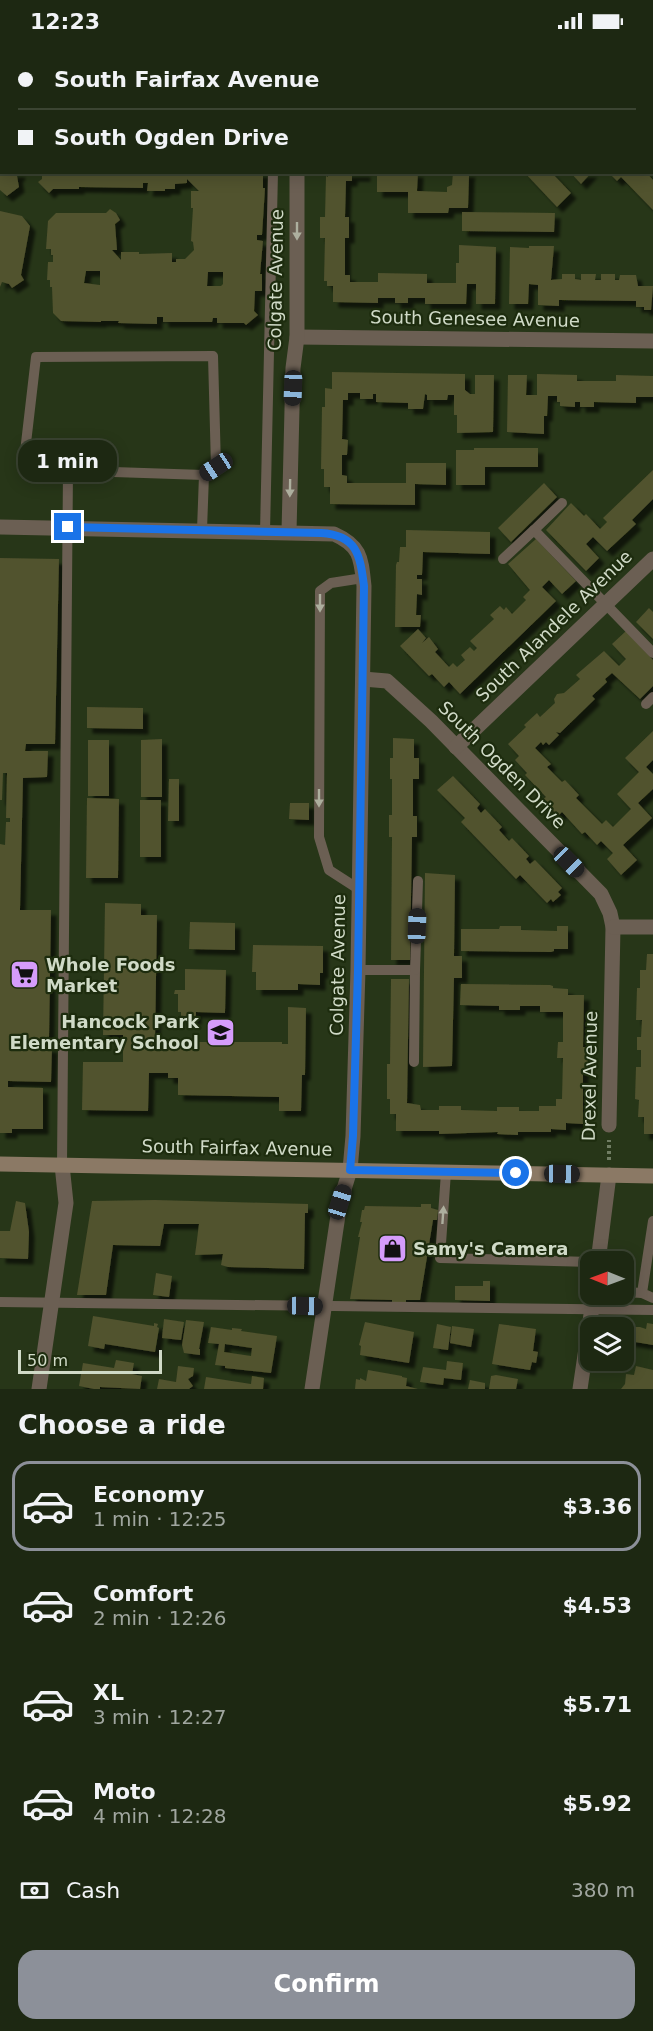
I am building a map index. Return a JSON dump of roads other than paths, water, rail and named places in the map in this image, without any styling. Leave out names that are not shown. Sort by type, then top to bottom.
[{"type":"main road","name":"South Fairfax Avenue","points":[[0,1164],[653,1176]]},
{"type":"street","name":"Colgate Avenue","points":[[297,174],[297,337],[293,368],[289,532],[334,534],[351,541],[361,560],[363,578],[360,891],[353,1136],[350,1170],[340,1202],[312,1389]]},
{"type":"street","name":"South Genesee Avenue","points":[[297,337],[653,341]]},
{"type":"street","points":[[0,527],[289,532]]},
{"type":"street","name":"South Alandele Avenue","points":[[456,747],[653,558]]},
{"type":"street","name":"South Ogden Drive","points":[[363,679],[387,681],[431,721],[601,894],[610,913],[613,927]]},
{"type":"street","points":[[613,927],[653,927]]},
{"type":"street","name":"Drexel Avenue","points":[[609,1125],[613,927]]},
{"type":"street","points":[[39,1389],[66,1203],[62,1165]]},
{"type":"street","points":[[599,1251],[609,1175]]},
{"type":"street","points":[[580,1389],[593,1305]]},
{"type":"lane","points":[[265,531],[273,174]]},
{"type":"lane","points":[[213,356],[216,467],[204,475],[23,469],[36,357],[213,356]]},
{"type":"lane","points":[[62,1165],[68,471]]},
{"type":"lane","points":[[202,530],[204,475]]},
{"type":"lane","points":[[503,559],[562,503]]},
{"type":"lane","points":[[534,530],[653,653]]},
{"type":"lane","points":[[360,891],[329,870],[319,837],[320,591],[331,583],[363,578]]},
{"type":"lane","points":[[414,1062],[418,881]]},
{"type":"lane","points":[[358,970],[415,970]]},
{"type":"lane","points":[[446,1172],[441,1258],[580,1262]]},
{"type":"lane","points":[[642,1293],[653,1221]]},
{"type":"lane","points":[[634,1293],[653,1298]]},
{"type":"lane","points":[[0,1302],[325,1307],[580,1302]]},
{"type":"lane","points":[[616,1305],[653,1310]]},
{"type":"place","name":"Whole Foods Market","points":[[25,975]]},
{"type":"place","name":"Hancock Park Elementary School","points":[[220,1032]]},
{"type":"place","name":"Samy's Camera","points":[[392,1249]]}]
